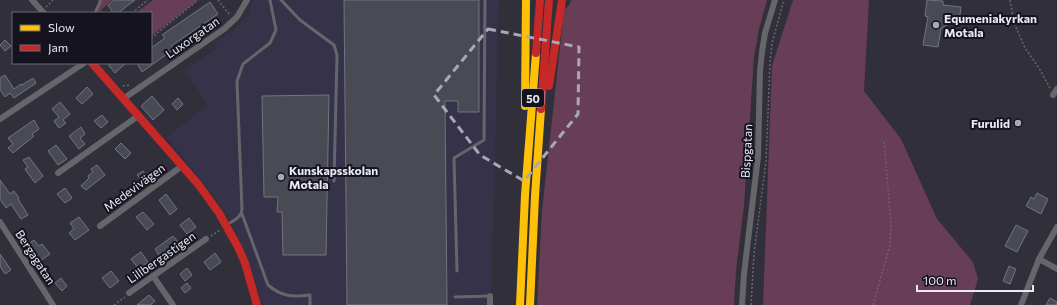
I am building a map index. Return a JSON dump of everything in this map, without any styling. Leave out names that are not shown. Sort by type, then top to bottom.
[{"type":"main road","points":[[525,195],[526,0]]},
{"type":"main road","name":"50","points":[[520,305],[525,195],[540,0]]},
{"type":"main road","name":"50","points":[[530,305],[540,122],[549,0]]},
{"type":"main road","points":[[540,122],[551,76],[562,0]]},
{"type":"main road","name":"Medevivägen","points":[[93,64],[210,200],[224,227],[238,246],[257,305]]},
{"type":"street","points":[[32,0],[43,12]]},
{"type":"street","name":"Luxorgatan","points":[[123,99],[224,29],[237,17],[247,0]]},
{"type":"street","name":"Bispgatan","points":[[742,305],[744,274],[758,157],[761,58],[765,33],[775,0]]},
{"type":"street","points":[[0,119],[82,64]]},
{"type":"street","points":[[1055,96],[1057,89]]},
{"type":"street","points":[[58,173],[138,116]]},
{"type":"street","name":"Medevivägen","points":[[100,226],[182,166]]},
{"type":"street","name":"Bergagatan","points":[[0,222],[53,305]]},
{"type":"street","points":[[1021,305],[1039,259],[1057,227]]},
{"type":"street","name":"Lillbergastigen","points":[[129,293],[206,239]]},
{"type":"street","points":[[1039,259],[1057,268]]},
{"type":"street","points":[[153,276],[173,305]]},
{"type":"street","points":[[490,296],[490,305]]},
{"type":"lane","points":[[95,12],[101,0]]},
{"type":"lane","points":[[270,0],[276,30],[270,43],[243,64],[237,82],[242,214],[268,285],[276,292],[287,296],[310,295],[310,305]]},
{"type":"lane","points":[[281,0],[300,20],[334,45],[337,55],[334,181]]},
{"type":"lane","points":[[458,272],[454,158],[484,140],[485,0]]},
{"type":"lane","points":[[224,227],[242,214]]},
{"type":"lane","points":[[455,297],[490,296]]},
{"type":"path","points":[[133,12],[148,0]]},
{"type":"path","points":[[152,37],[198,0]]},
{"type":"path","points":[[218,0],[229,16],[233,12]]},
{"type":"path","points":[[1010,0],[1014,23],[1025,48],[1039,68],[1055,96]]},
{"type":"path","points":[[114,88],[117,85],[124,86],[134,82]]},
{"type":"path","points":[[873,305],[890,245],[884,140]]},
{"type":"path","points":[[206,239],[224,227]]},
{"type":"path","points":[[114,305],[129,293]]},
{"type":"highlighted area","points":[[488,29],[579,47],[578,114],[524,181],[480,155],[434,95]]},
{"type":"shaded area","points":[[97,0],[112,0],[99,12],[96,12],[100,3]]},
{"type":"shaded area","points":[[153,0],[198,0],[152,35],[152,12],[137,12]]},
{"type":"shaded area","points":[[253,0],[499,0],[491,305],[263,305],[248,259],[231,222],[212,194],[167,137],[207,105],[185,70],[215,49],[217,41],[236,28],[248,14]]},
{"type":"shaded area","points":[[571,0],[767,0],[759,29],[754,57],[744,205],[736,271],[734,305],[537,305],[542,211],[564,10],[570,4]]},
{"type":"shaded area","points":[[793,0],[869,0],[864,91],[901,139],[937,219],[973,262],[978,279],[970,305],[763,305],[772,66]]},
{"type":"building","points":[[114,0],[135,0],[119,12],[112,12],[108,5]]},
{"type":"building","points":[[344,0],[479,0],[479,112],[458,112],[458,101],[445,101],[447,305],[347,305]]},
{"type":"building","name":"Equmeniakyrkan Motala","points":[[927,0],[943,1],[943,5],[961,7],[959,22],[951,22],[941,29],[938,47],[923,45],[928,17],[925,16]]},
{"type":"building","points":[[210,2],[218,14],[171,46],[174,49],[142,72],[138,64],[152,64],[152,47],[165,38],[162,35]]},
{"type":"building","points":[[5,40],[11,46],[5,51],[0,45]]},
{"type":"building","points":[[108,64],[125,64],[115,73]]},
{"type":"building","points":[[5,75],[14,89],[33,78],[36,83],[14,98],[10,93],[5,97],[0,90],[0,78]]},
{"type":"building","points":[[87,87],[93,94],[82,104],[76,98]]},
{"type":"building","points":[[329,95],[326,255],[283,255],[282,212],[277,212],[278,197],[264,197],[262,96]]},
{"type":"building","points":[[152,96],[164,110],[153,120],[141,106]]},
{"type":"building","points":[[178,98],[183,104],[177,110],[172,104]]},
{"type":"building","points":[[60,102],[70,114],[63,120],[66,123],[59,128],[54,121],[59,117],[52,109]]},
{"type":"building","points":[[102,115],[108,122],[101,128],[94,121]]},
{"type":"building","points":[[34,120],[39,129],[32,134],[34,136],[13,153],[8,148],[13,144],[8,138]]},
{"type":"building","points":[[81,127],[85,134],[80,138],[85,144],[79,149],[69,136]]},
{"type":"building","points":[[121,143],[131,153],[125,159],[115,149]]},
{"type":"building","points":[[56,145],[67,159],[58,165],[48,151]]},
{"type":"building","points":[[29,157],[43,176],[35,183],[25,169],[28,167],[23,160]]},
{"type":"building","points":[[97,165],[105,175],[86,190],[81,186],[93,172],[91,169]]},
{"type":"building","points":[[143,171],[147,177],[142,181],[137,175]]},
{"type":"building","points":[[0,180],[10,194],[14,191],[28,215],[21,219],[11,204],[6,208],[0,199]]},
{"type":"building","points":[[65,188],[72,198],[65,203],[57,194]]},
{"type":"building","points":[[125,192],[129,197],[123,201],[119,196]]},
{"type":"building","points":[[1037,193],[1048,199],[1041,214],[1026,206],[1031,197],[1034,199]]},
{"type":"building","points":[[166,194],[177,209],[170,215],[159,200]]},
{"type":"building","points":[[143,212],[154,224],[147,230],[136,217]]},
{"type":"building","points":[[79,217],[89,230],[75,240],[69,233],[74,229],[70,223]]},
{"type":"building","points":[[189,218],[196,227],[187,234],[180,225]]},
{"type":"building","points":[[1016,225],[1028,231],[1017,252],[1005,246]]},
{"type":"building","points":[[173,236],[180,244],[161,258],[155,249]]},
{"type":"building","points":[[34,240],[39,246],[42,244],[50,254],[40,261],[28,244]]},
{"type":"building","points":[[141,252],[148,262],[139,269],[131,259]]},
{"type":"building","points":[[215,253],[221,262],[210,270],[204,262]]},
{"type":"building","points":[[0,254],[11,270],[5,274],[0,266]]},
{"type":"building","points":[[1009,266],[1016,269],[1010,284],[1003,281]]},
{"type":"building","points":[[187,268],[192,275],[185,281],[180,274]]},
{"type":"building","points":[[111,271],[119,281],[110,288],[102,278]]},
{"type":"building","points":[[61,278],[67,286],[62,291],[55,283]]},
{"type":"building","points":[[187,283],[191,288],[185,293],[181,288]]},
{"type":"building","points":[[149,295],[155,301],[150,305],[137,305]]},
{"type":"building","points":[[1050,298],[1057,302],[1057,305],[1046,305]]},
{"type":"traffic: slow","points":[[525,106],[526,0]]},
{"type":"traffic: slow","points":[[520,305],[525,195],[536,53]]},
{"type":"traffic: slow","points":[[530,305],[541,109]]},
{"type":"traffic: jam","points":[[536,53],[540,0]]},
{"type":"traffic: jam","points":[[541,109],[549,0]]},
{"type":"traffic: jam","points":[[549,86],[562,0]]},
{"type":"traffic: jam","points":[[93,64],[198,184],[219,213],[245,263],[257,305]]},
{"type":"place","name":"Equmeniakyrkan Motala","points":[[936,25]]},
{"type":"place","name":"Furulid","points":[[1018,123]]},
{"type":"place","name":"Kunskapsskolan Motala","points":[[281,177]]}]
